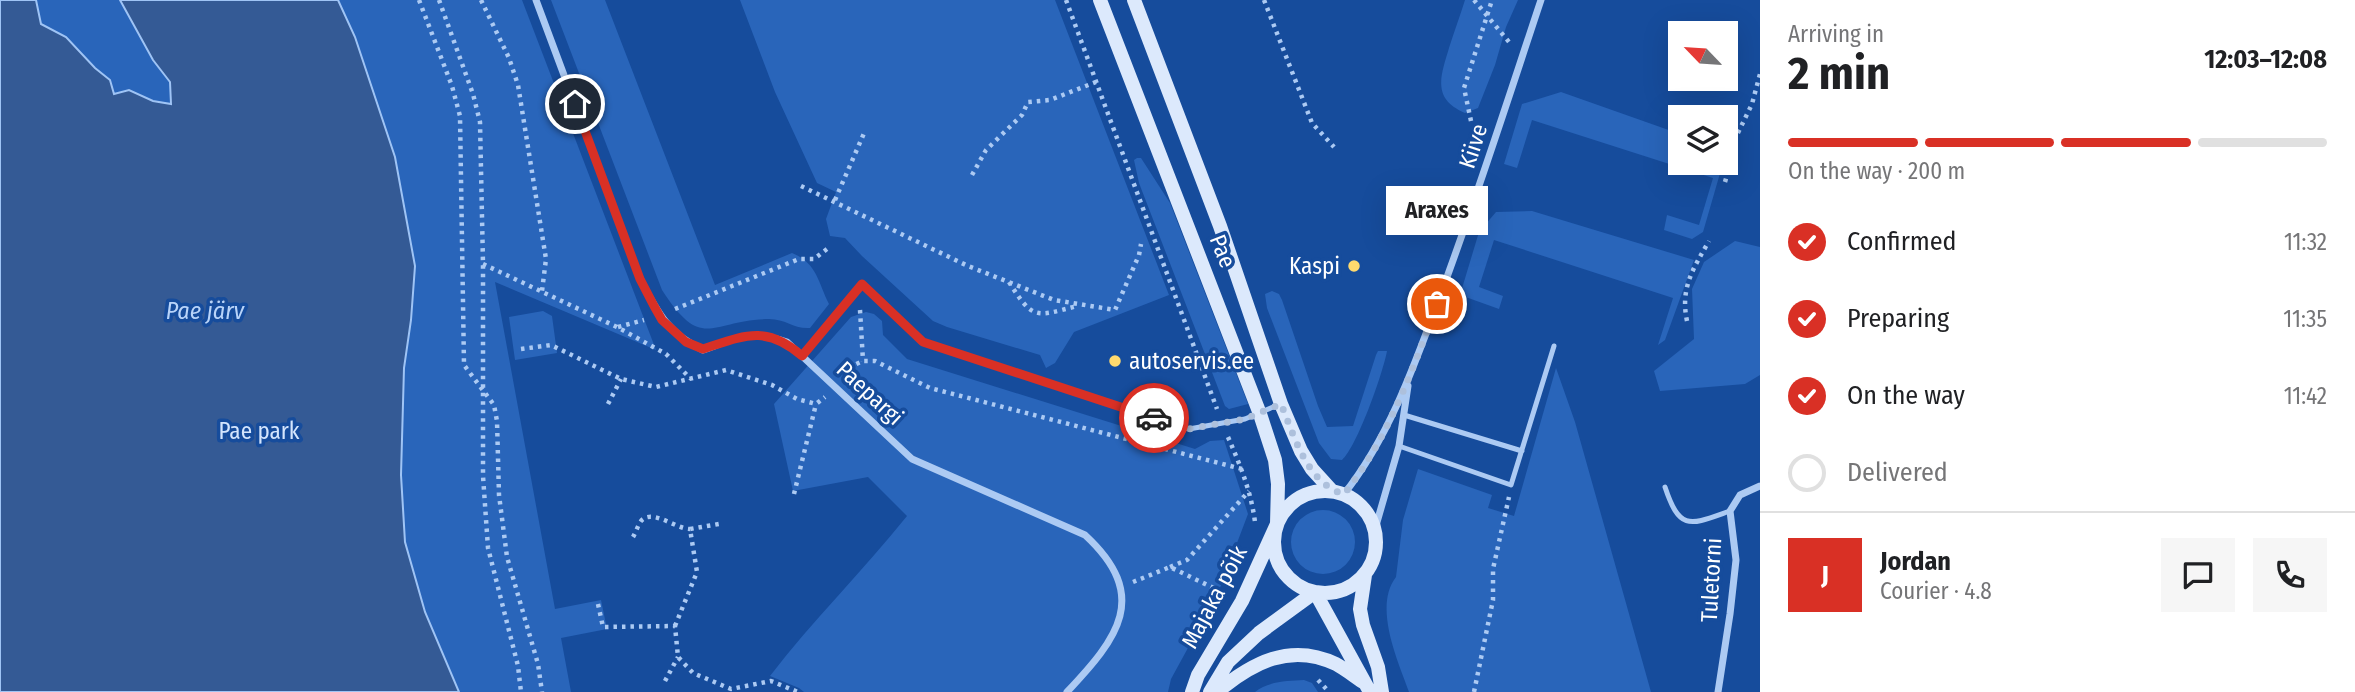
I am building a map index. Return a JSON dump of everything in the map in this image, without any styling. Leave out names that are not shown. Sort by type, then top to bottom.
[{"type":"main road","name":"Pae","points":[[1100,0],[1260,414],[1275,460],[1278,484],[1277,524]]},
{"type":"main road","name":"Pae","points":[[1134,0],[1220,226],[1281,404],[1301,451],[1312,469],[1338,492]]},
{"type":"main road","points":[[1365,575],[1345,589],[1330,593],[1315,592],[1295,583],[1280,567],[1274,546],[1277,524],[1287,508],[1300,497],[1322,490],[1338,492],[1363,507],[1375,529],[1375,553],[1365,575],[1360,609],[1378,667],[1382,692]]},
{"type":"main road","name":"Majaka põik","points":[[1192,692],[1198,675],[1242,601],[1277,524]]},
{"type":"main road","points":[[1315,592],[1366,687]]},
{"type":"main road","name":"Majaka põik","points":[[1210,692],[1235,654],[1315,592]]},
{"type":"main road","points":[[1216,692],[1239,674],[1267,659],[1291,655],[1304,655],[1335,664],[1366,687]]},
{"type":"street","name":"Paepargi","points":[[536,0],[640,279],[659,315],[686,342],[703,349],[747,335],[764,334],[787,342],[912,458],[1085,536],[1104,552],[1123,597],[1118,626],[1097,660],[1067,692]]},
{"type":"street","name":"Kiive","points":[[1338,492],[1372,454],[1408,381],[1475,200],[1541,0]]},
{"type":"street","name":"Kiive","points":[[1375,529],[1399,446],[1408,381]]},
{"type":"street","name":"Tuletorni","points":[[1718,692],[1736,560],[1730,510],[1741,495],[1760,486]]},
{"type":"lane","points":[[802,356],[862,284],[923,342],[1189,429],[1260,414],[1281,404]]},
{"type":"lane","points":[[1399,446],[1511,485],[1554,346]]},
{"type":"lane","points":[[1404,415],[1522,451]]},
{"type":"lane","points":[[1665,487],[1673,512],[1681,519],[1694,522],[1730,510]]},
{"type":"path","points":[[419,0],[453,86],[460,116],[464,365],[494,405],[497,421],[499,495],[507,557],[538,664],[542,692]]},
{"type":"path","points":[[439,0],[481,122],[482,476],[488,548],[518,666],[521,692]]},
{"type":"path","points":[[481,0],[509,58],[518,85],[546,259],[542,291]]},
{"type":"path","points":[[1066,0],[1242,469],[1255,523],[1251,532]]},
{"type":"path","points":[[1264,0],[1312,123],[1334,147]]},
{"type":"path","points":[[1474,0],[1503,36],[1524,53]]},
{"type":"path","points":[[1471,121],[1464,88],[1492,0]]},
{"type":"path","points":[[1725,182],[1735,139],[1752,104],[1760,74]]},
{"type":"path","points":[[972,175],[986,150],[1022,114],[1028,102],[1051,100],[1096,82]]},
{"type":"path","points":[[835,201],[865,131]]},
{"type":"path","points":[[801,186],[968,266],[1054,300],[1082,305],[1115,310],[1139,255],[1141,244]]},
{"type":"path","points":[[1687,321],[1683,304],[1689,277],[1709,241]]},
{"type":"path","points":[[617,327],[659,315],[799,259],[814,258],[827,249]]},
{"type":"path","points":[[483,264],[617,327],[666,354],[691,379]]},
{"type":"path","points":[[1009,282],[1026,309],[1043,315],[1082,305]]},
{"type":"path","points":[[858,288],[863,362]]},
{"type":"path","points":[[521,349],[551,345],[621,379],[656,387],[726,370],[772,385],[797,399],[816,404]]},
{"type":"path","points":[[794,494],[816,404],[836,386],[852,366],[874,361],[930,388],[1242,469]]},
{"type":"path","points":[[608,404],[621,379]]},
{"type":"path","points":[[1474,692],[1493,600],[1493,569],[1507,514],[1511,485]]},
{"type":"path","points":[[1120,587],[1188,560],[1249,491]]},
{"type":"path","points":[[633,537],[642,519],[648,516],[682,529],[719,524]]},
{"type":"path","points":[[664,681],[677,657],[675,626],[697,572],[690,529]]},
{"type":"path","points":[[1170,567],[1232,597]]},
{"type":"path","points":[[1226,594],[1231,583]]},
{"type":"path","points":[[598,604],[603,627],[675,626]]},
{"type":"path","points":[[677,657],[693,673],[731,690],[771,681],[798,692]]},
{"type":"path","points":[[1309,675],[1329,692]]},
{"type":"green space","name":"Pae järv","points":[[0,0],[522,0],[656,350],[495,282],[555,609],[601,600],[607,629],[561,638],[571,692],[0,692]]},
{"type":"green space","points":[[551,0],[605,0],[715,285],[792,253],[812,268],[829,304],[810,328],[769,319],[720,327],[698,327],[676,309],[662,290]]},
{"type":"green space","points":[[740,0],[1055,0],[1169,295],[1074,332],[1055,363],[1046,368],[1040,355],[933,321],[845,238],[830,236],[826,219],[836,192],[817,183],[775,92]]},
{"type":"green space","points":[[1465,0],[1518,0],[1478,108],[1465,113],[1447,101],[1441,85],[1446,58]]},
{"type":"green space","points":[[1561,92],[1668,130],[1668,164],[1532,120],[1517,168],[1504,164],[1522,104]]},
{"type":"green space","points":[[1141,158],[1170,203],[1248,404],[1229,409],[1225,406],[1139,183],[1134,160]]},
{"type":"green space","points":[[1704,175],[1720,175],[1703,232],[1692,239],[1664,230],[1667,215],[1699,225],[1713,178]]},
{"type":"green space","points":[[1532,211],[1694,260],[1665,340],[1658,345],[1673,298],[1494,240],[1479,287],[1503,296],[1499,309],[1460,295],[1479,232],[1496,212]]},
{"type":"green space","points":[[1735,241],[1760,247],[1760,375],[1745,384],[1660,391],[1654,371],[1694,339],[1692,289],[1704,262]]},
{"type":"green space","points":[[1272,291],[1279,294],[1282,300],[1327,427],[1353,426],[1376,355],[1378,351],[1387,351],[1362,426],[1342,460],[1331,459],[1319,443],[1267,308],[1265,294]]},
{"type":"green space","points":[[543,311],[552,316],[557,353],[515,360],[509,317]]},
{"type":"green space","points":[[866,312],[874,314],[882,321],[883,335],[907,359],[1195,449],[1210,441],[1224,440],[1248,514],[1218,593],[1171,679],[1168,692],[804,692],[770,676],[907,516],[868,477],[793,491],[774,404],[851,317]]},
{"type":"green space","points":[[1556,368],[1575,422],[1651,692],[1409,692],[1390,634],[1387,603],[1396,577],[1403,520],[1418,469],[1492,495],[1488,508],[1514,516]]},
{"type":"green space","points":[[1317,510],[1329,510],[1346,519],[1353,530],[1353,554],[1346,565],[1329,574],[1317,574],[1305,569],[1296,560],[1291,548],[1291,536],[1296,524],[1305,515]]},
{"type":"green space","points":[[1304,680],[1312,683],[1318,692],[1255,692],[1272,684]]},
{"type":"water","name":"Pae järv","points":[[0,0],[36,0],[41,24],[66,37],[110,80],[114,94],[129,90],[153,101],[171,104],[170,82],[153,60],[120,0],[338,0],[355,37],[395,157],[415,266],[404,368],[401,475],[405,542],[425,612],[459,692],[0,692]]},
{"type":"way so far","points":[[1154,418],[1189,429],[1245,419],[1281,404],[1301,451],[1312,469],[1332,491],[1344,494],[1372,454],[1408,381],[1437,304]]},
{"type":"place","name":"Kaspi","points":[[1354,266]]},
{"type":"place","name":"Araxes","points":[[1437,304]]},
{"type":"place","name":"autoservis.ee","points":[[1115,361]]},
{"type":"route","points":[[575,104],[640,279],[662,320],[686,342],[703,349],[747,335],[764,334],[787,342],[802,356],[862,284],[923,342],[1154,418]]},
{"type":"park label","name":"Pae park","points":[[259,431]]}]
